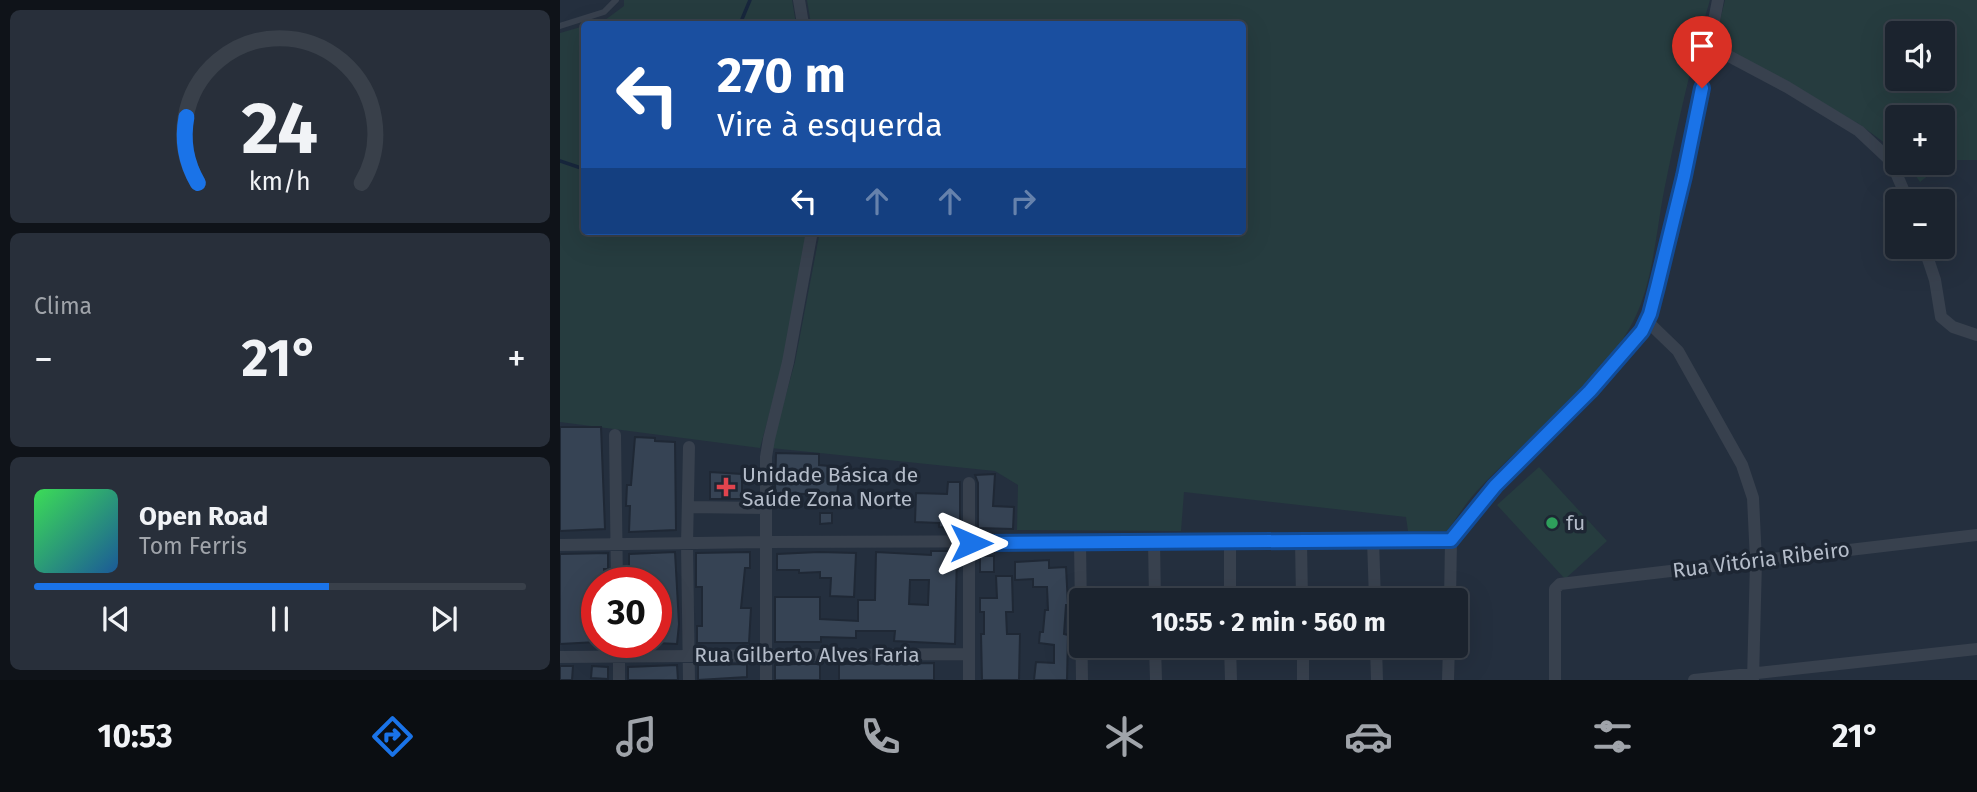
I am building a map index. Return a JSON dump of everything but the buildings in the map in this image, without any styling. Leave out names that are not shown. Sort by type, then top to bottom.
[{"type":"street","points":[[799,0],[802,21]]},
{"type":"street","points":[[1450,588],[1451,540],[1495,486],[1590,391],[1636,339],[1647,321],[1693,136],[1718,0]]},
{"type":"street","points":[[1708,45],[1787,87],[1859,131],[1892,161],[1903,189]]},
{"type":"street","points":[[766,680],[765,508],[769,439],[788,362],[811,235]]},
{"type":"street","points":[[1928,259],[1935,280],[1941,317],[1953,327],[1977,335]]},
{"type":"street","points":[[1647,321],[1678,351],[1742,465],[1753,498],[1756,561],[1753,677]]},
{"type":"street","points":[[615,436],[617,567]]},
{"type":"street","points":[[689,447],[689,680]]},
{"type":"street","points":[[969,483],[969,680]]},
{"type":"street","points":[[688,507],[765,508]]},
{"type":"street","name":"Rua Vitória Ribeiro","points":[[1555,680],[1555,589],[1560,584],[1977,535]]},
{"type":"street","points":[[1373,540],[1375,588]]},
{"type":"street","points":[[560,545],[1451,540]]},
{"type":"street","points":[[1154,541],[1155,588]]},
{"type":"street","points":[[1230,541],[1230,588]]},
{"type":"street","points":[[1301,541],[1302,588]]},
{"type":"street","points":[[1080,542],[1082,680]]},
{"type":"street","points":[[1693,680],[1753,677],[1977,649]]},
{"type":"street","name":"Rua Gilberto Alves Faria","points":[[672,655],[969,654]]},
{"type":"street","name":"Rua Gilberto Alves Faria","points":[[560,657],[581,657]]},
{"type":"street","points":[[619,658],[619,680]]},
{"type":"street","points":[[1155,658],[1156,680]]},
{"type":"street","points":[[1230,658],[1231,680]]},
{"type":"street","points":[[1303,658],[1303,680]]},
{"type":"street","points":[[1376,658],[1377,680]]},
{"type":"street","points":[[1448,680],[1449,658]]},
{"type":"lane","points":[[560,26],[604,12],[616,0]]},
{"type":"green space","points":[[624,0],[792,0],[796,21],[601,21],[624,6]]},
{"type":"green space","points":[[807,0],[1710,0],[1685,95],[1651,268],[1638,311],[1608,360],[1565,406],[1476,492],[1447,531],[1408,531],[1406,517],[1184,492],[1181,531],[1017,530],[1018,485],[995,471],[771,448],[795,362],[819,235],[1246,235],[1246,21],[810,21]]},
{"type":"green space","points":[[1725,0],[1977,0],[1977,160],[1955,160],[1955,105],[1885,105],[1885,143],[1859,124],[1714,45]]},
{"type":"green space","points":[[581,27],[581,235],[807,235],[783,364],[760,448],[560,422],[560,33]]},
{"type":"green space","points":[[1915,175],[1929,175],[1920,182]]},
{"type":"green space","name":"fu","points":[[1539,467],[1607,541],[1565,579],[1497,505]]},
{"type":"waterway","points":[[741,21],[750,0]]},
{"type":"waterway","points":[[560,161],[581,168]]},
{"type":"place","name":"Unidade Básica de Saúde Zona Norte","points":[[726,487]]},
{"type":"place","name":"fu","points":[[1552,523]]},
{"type":"route","points":[[971,543],[1451,540],[1495,486],[1590,391],[1642,331],[1657,287],[1702,88]]}]
